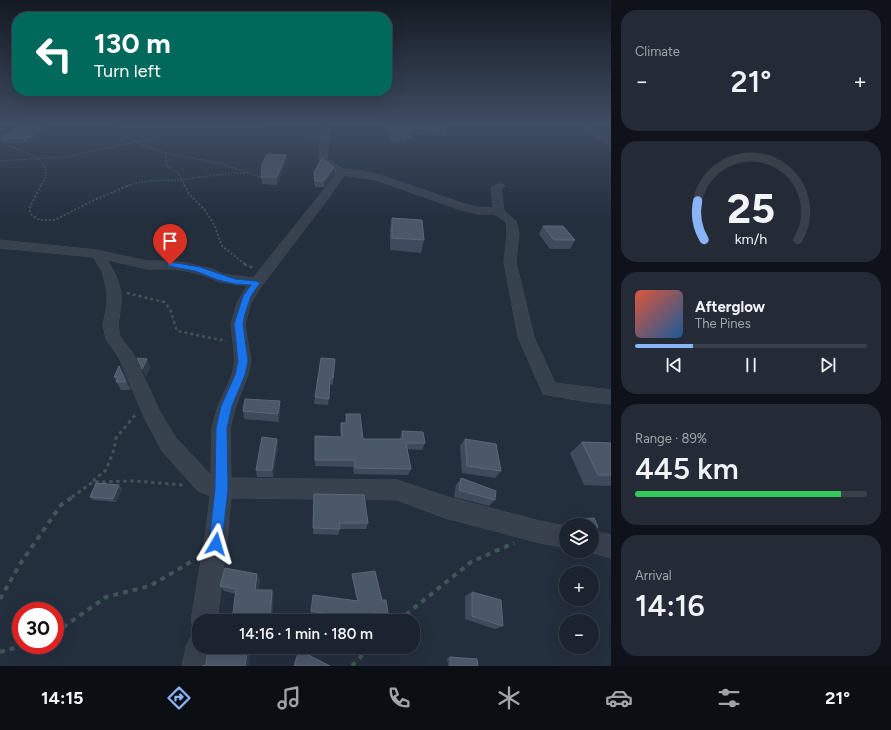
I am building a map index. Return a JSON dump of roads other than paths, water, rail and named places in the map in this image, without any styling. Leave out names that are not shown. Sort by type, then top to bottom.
[{"type":"street","points":[[322,156],[322,160],[341,172],[362,173],[387,180],[465,208],[497,211],[511,221],[513,233],[510,262],[526,337],[549,389],[611,397]]},
{"type":"street","points":[[205,614],[217,531],[214,487],[221,428],[227,406],[240,375],[243,361],[238,324],[240,314],[247,296],[326,194],[341,172]]},
{"type":"street","points":[[497,211],[499,210],[496,188],[500,186]]},
{"type":"street","points":[[0,244],[97,254],[147,265],[186,266],[207,272],[220,278],[259,280]]},
{"type":"street","points":[[97,254],[103,260],[115,297],[111,333],[113,340],[127,355],[154,421],[178,458],[214,487],[397,490],[445,507],[559,536]]},
{"type":"street","points":[[599,543],[606,544],[611,548]]},
{"type":"street","points":[[196,666],[198,654]]}]
